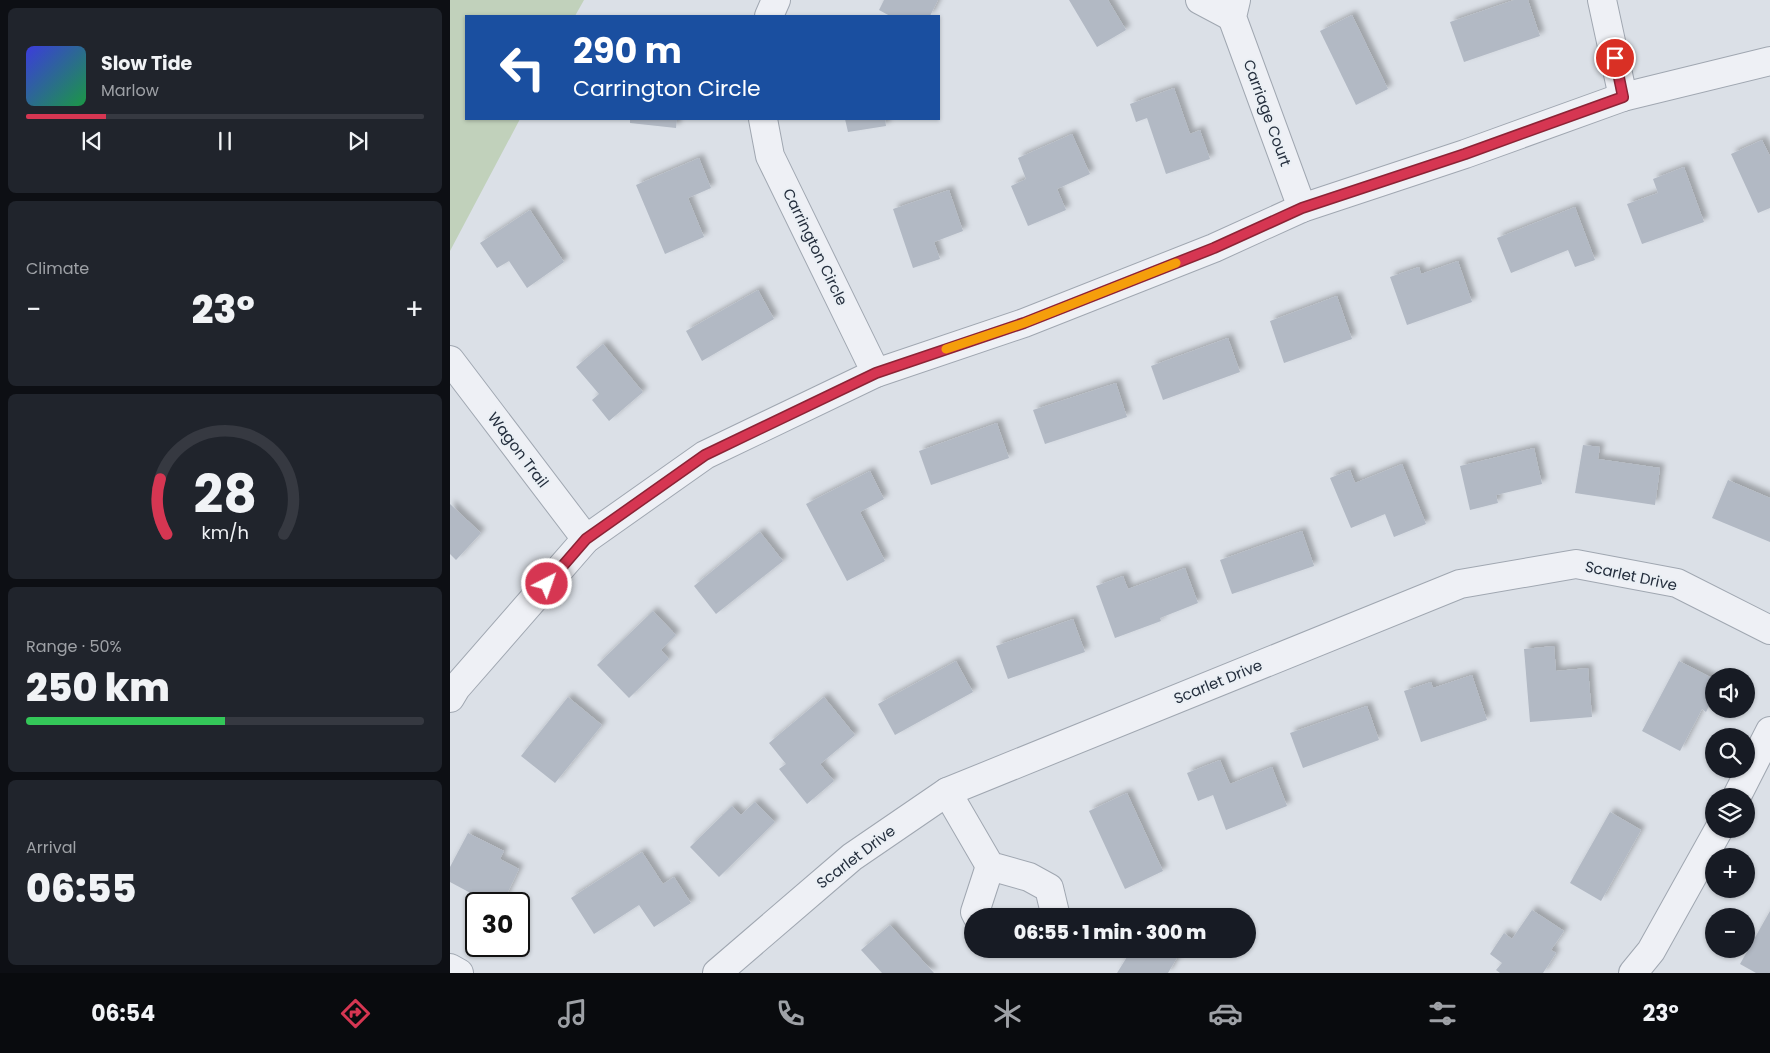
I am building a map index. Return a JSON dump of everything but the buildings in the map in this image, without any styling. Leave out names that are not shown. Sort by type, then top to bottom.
[{"type":"street","points":[[770,15],[776,0]]},
{"type":"street","name":"Carriage Court","points":[[1200,0],[1234,9],[1302,208]]},
{"type":"street","points":[[1602,0],[1623,97]]},
{"type":"street","points":[[450,698],[456,688],[586,539],[705,455],[876,373],[1024,323],[1214,248],[1302,208],[1465,154],[1623,97],[1770,60]]},
{"type":"street","name":"Carrington Circle","points":[[763,120],[770,156],[876,373]]},
{"type":"street","name":"Wagon Trail","points":[[450,360],[586,539]]},
{"type":"street","name":"Scarlet Drive","points":[[717,973],[852,856],[947,792],[1460,584],[1576,564],[1677,583],[1770,630]]},
{"type":"street","points":[[1740,788],[1770,731]]},
{"type":"street","points":[[947,792],[990,866],[1029,877],[1049,888],[1054,908]]},
{"type":"street","points":[[1633,973],[1651,951],[1713,838]]},
{"type":"street","points":[[976,908],[990,866]]},
{"type":"street","points":[[450,968],[459,973]]},
{"type":"green space","points":[[450,0],[584,0],[576,15],[465,15],[465,120],[519,120],[450,251]]},
{"type":"slow traffic","points":[[946,349],[1024,323],[1176,263]]},
{"type":"route","points":[[547,584],[586,539],[705,455],[876,373],[1024,323],[1214,248],[1302,208],[1465,154],[1623,97],[1615,58]]}]
